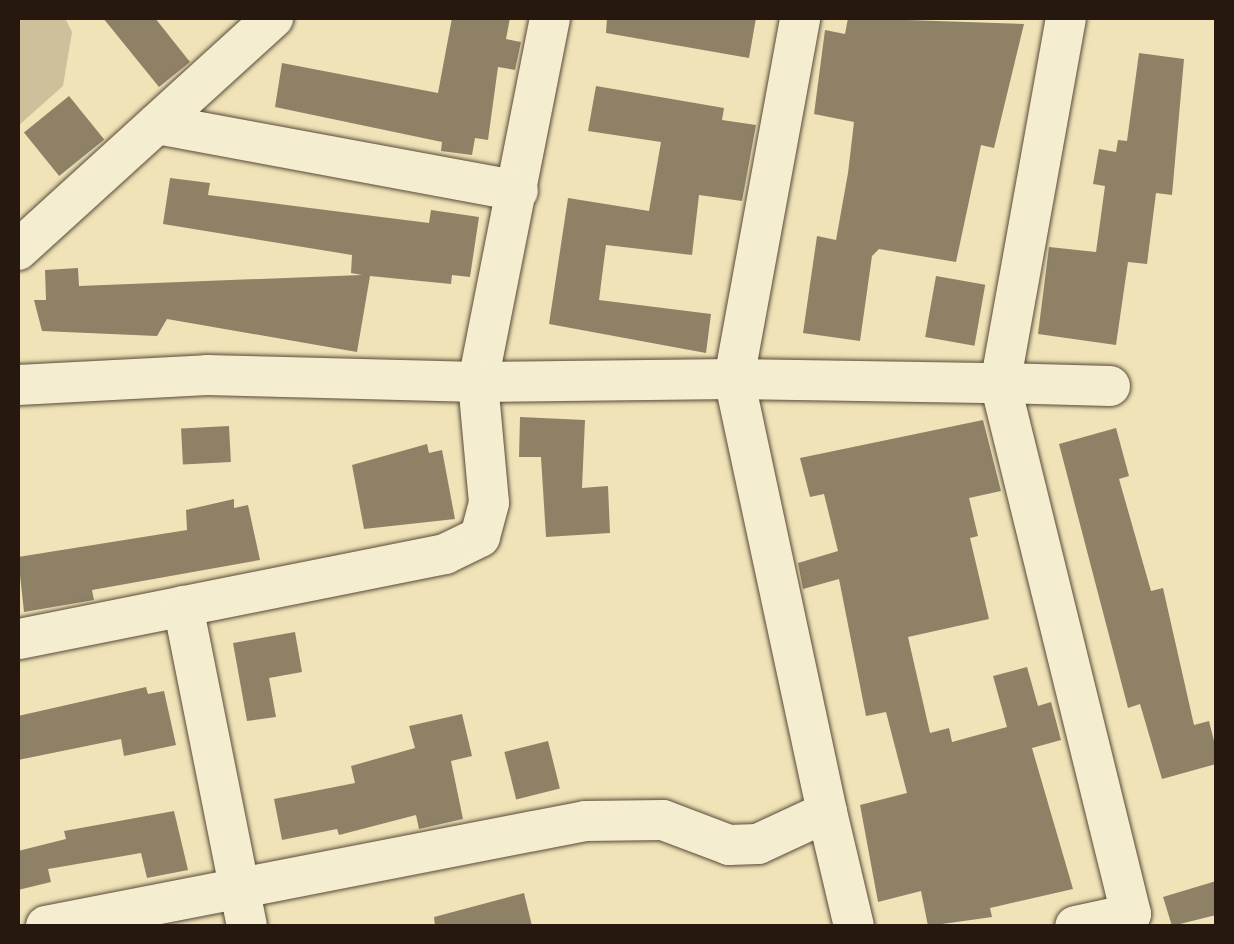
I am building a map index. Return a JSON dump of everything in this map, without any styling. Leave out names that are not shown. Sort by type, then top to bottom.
[{"type":"street","points":[[18,250],[273,18]]},
{"type":"street","points":[[18,640],[445,554],[480,536],[489,503],[478,382],[550,18]]},
{"type":"street","points":[[800,18],[734,380],[854,926]]},
{"type":"street","points":[[1066,18],[1000,384],[1131,914],[1074,926]]},
{"type":"street","points":[[158,124],[518,191]]},
{"type":"street","points":[[18,384],[207,375],[478,382],[734,380],[1110,386]]},
{"type":"street","points":[[183,606],[243,908]]},
{"type":"street","points":[[46,926],[243,908],[632,816],[729,845],[758,844],[827,812]]},
{"type":"shaded area","points":[[18,18],[65,18],[72,32],[63,86],[18,126]]},
{"type":"building","points":[[103,18],[155,18],[190,62],[159,87]]},
{"type":"building","points":[[452,18],[510,18],[506,39],[521,42],[515,70],[498,67],[488,140],[475,138],[472,155],[441,151],[442,142],[275,107],[282,63],[438,93]]},
{"type":"building","points":[[607,18],[756,18],[749,58],[606,33]]},
{"type":"building","points":[[848,18],[1024,24],[994,148],[981,145],[956,262],[879,249],[872,256],[860,341],[803,333],[817,236],[836,240],[848,173],[854,122],[814,114],[825,30],[845,34]]},
{"type":"building","points":[[1139,53],[1184,59],[1172,195],[1156,193],[1147,264],[1128,262],[1116,345],[1038,334],[1049,247],[1096,252],[1105,186],[1093,184],[1099,149],[1116,152],[1118,140],[1127,141]]},
{"type":"building","points":[[596,86],[724,108],[722,120],[756,125],[742,201],[699,195],[692,255],[606,245],[599,300],[711,314],[706,353],[549,324],[568,198],[649,211],[661,142],[588,131]]},
{"type":"building","points":[[69,96],[104,140],[59,176],[24,133]]},
{"type":"building","points":[[170,178],[210,183],[208,195],[310,208],[429,223],[431,210],[479,217],[470,277],[452,275],[451,284],[370,276],[357,352],[167,319],[157,336],[42,331],[34,300],[46,300],[45,270],[78,268],[79,286],[362,275],[351,273],[352,255],[163,224]]},
{"type":"building","points":[[936,276],[985,285],[974,346],[925,337]]},
{"type":"building","points":[[520,417],[585,420],[582,488],[608,486],[610,533],[546,537],[541,457],[519,457]]},
{"type":"building","points":[[983,420],[1001,491],[969,498],[978,536],[970,538],[989,619],[908,637],[930,733],[949,728],[952,742],[1007,727],[993,676],[1027,667],[1038,706],[1051,702],[1061,740],[1032,748],[1073,889],[990,908],[992,917],[928,926],[921,891],[878,902],[860,805],[907,793],[886,712],[866,716],[839,579],[803,589],[798,563],[838,551],[824,494],[810,497],[800,458]]},
{"type":"building","points":[[229,426],[231,462],[183,464],[181,429]]},
{"type":"building","points":[[1116,428],[1129,476],[1119,479],[1151,591],[1163,588],[1194,725],[1209,721],[1216,749],[1216,764],[1162,779],[1140,704],[1128,708],[1059,444]]},
{"type":"building","points":[[427,444],[429,453],[442,450],[455,519],[364,529],[352,465]]},
{"type":"building","points":[[234,499],[234,508],[248,505],[260,560],[92,590],[94,600],[24,612],[18,557],[187,530],[186,510]]},
{"type":"building","points":[[295,632],[302,672],[269,678],[276,717],[247,721],[233,643]]},
{"type":"building","points":[[146,687],[148,694],[164,691],[176,745],[124,756],[121,739],[18,760],[18,716]]},
{"type":"building","points":[[462,714],[472,756],[451,761],[463,819],[419,829],[416,815],[339,835],[337,829],[282,840],[274,799],[355,783],[351,766],[415,748],[409,726]]},
{"type":"building","points":[[548,741],[560,789],[516,799],[504,752]]},
{"type":"building","points":[[174,811],[188,870],[147,878],[141,853],[48,869],[51,882],[18,890],[18,851],[66,839],[64,831]]},
{"type":"building","points":[[1216,881],[1216,915],[1172,926],[1163,897]]},
{"type":"building","points":[[524,893],[532,926],[435,926],[434,917]]}]
